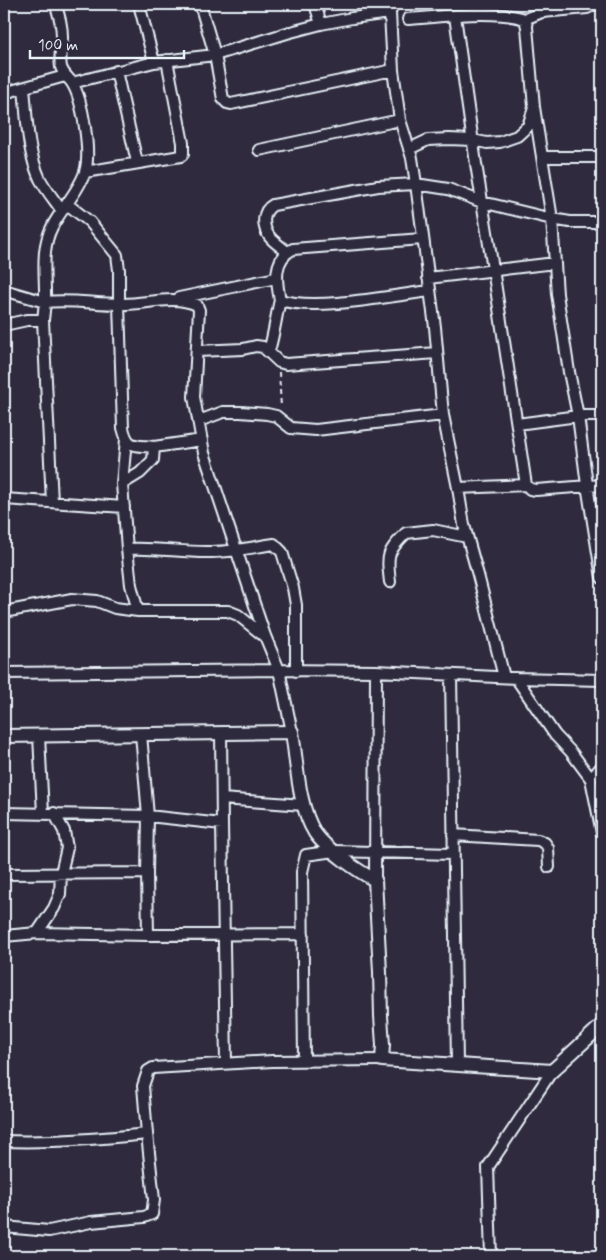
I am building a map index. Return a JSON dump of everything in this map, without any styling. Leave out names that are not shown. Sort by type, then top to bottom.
[{"type":"street","points":[[52,502],[43,320],[46,246],[51,229],[85,172],[87,150],[82,111],[61,68],[62,36],[59,14],[55,4]]},
{"type":"street","points":[[139,4],[154,62]]},
{"type":"street","points":[[200,4],[215,55],[223,99],[227,103],[231,104],[393,70]]},
{"type":"street","points":[[315,4],[321,24]]},
{"type":"street","points":[[525,19],[542,8],[587,8],[595,4]]},
{"type":"street","points":[[4,93],[154,62],[215,55],[287,32],[391,9],[393,70],[400,120],[409,149],[416,184],[437,353],[442,415],[467,537],[504,677]]},
{"type":"street","points":[[408,19],[489,14],[516,16],[525,19]]},
{"type":"street","points":[[455,16],[472,140],[526,485],[530,489],[536,490],[602,485]]},
{"type":"street","points":[[525,19],[534,107],[552,219],[558,294],[602,578]]},
{"type":"street","points":[[85,172],[181,156],[183,154],[183,143],[167,60]]},
{"type":"street","points":[[116,71],[136,162]]},
{"type":"street","points":[[24,88],[28,129],[40,179],[64,207],[90,222],[117,255],[123,428],[126,439],[122,484],[131,585],[138,611]]},
{"type":"street","points":[[409,149],[428,140],[449,139],[487,143],[500,142],[517,136],[528,126],[534,107]]},
{"type":"street","points":[[259,150],[400,120]]},
{"type":"street","points":[[543,156],[602,157]]},
{"type":"street","points":[[287,252],[269,238],[265,228],[264,215],[268,208],[273,205],[378,186],[416,184],[448,189],[482,202],[552,219],[570,222],[602,222]]},
{"type":"street","points":[[269,351],[280,300],[276,278],[282,258],[287,252],[300,248],[422,239]]},
{"type":"street","points":[[428,278],[555,262]]},
{"type":"street","points":[[4,288],[7,291],[45,302],[70,301],[119,304],[170,300],[276,278]]},
{"type":"street","points":[[280,300],[292,303],[323,303],[430,292]]},
{"type":"street","points":[[170,300],[188,302],[197,305],[200,310],[194,397],[204,453],[265,636],[279,670],[308,819],[316,834],[334,851],[358,871],[376,880]]},
{"type":"street","points":[[4,325],[26,320],[43,320]]},
{"type":"street","points":[[197,351],[243,349],[256,346],[263,347],[269,351],[279,362],[295,363],[437,353]]},
{"type":"street","points":[[199,421],[224,412],[267,414],[276,416],[292,428],[316,430],[442,415]]},
{"type":"street","points":[[517,424],[578,416],[602,416]]},
{"type":"street","points":[[126,439],[131,444],[154,447],[202,440]]},
{"type":"street","points":[[122,484],[140,473],[153,460],[154,447]]},
{"type":"street","points":[[458,488],[526,485]]},
{"type":"street","points":[[4,499],[86,506],[124,507]]},
{"type":"street","points":[[390,582],[389,551],[406,533],[433,530],[467,537]]},
{"type":"street","points":[[127,549],[213,552],[274,544],[282,552],[296,605],[296,671]]},
{"type":"street","points":[[4,612],[72,600],[97,601],[115,608],[138,611],[228,611],[238,615],[265,636]]},
{"type":"street","points":[[4,673],[279,670],[376,671],[602,680]]},
{"type":"street","points":[[376,671],[376,880],[382,1060]]},
{"type":"street","points":[[451,675],[457,1064]]},
{"type":"street","points":[[516,678],[555,735],[571,752],[591,779],[602,833]]},
{"type":"street","points":[[4,736],[292,732]]},
{"type":"street","points":[[221,733],[226,1063]]},
{"type":"street","points":[[141,734],[148,816],[148,935]]},
{"type":"street","points":[[39,736],[42,813]]},
{"type":"street","points":[[591,779],[602,766]]},
{"type":"street","points":[[222,799],[304,805]]},
{"type":"street","points":[[4,813],[148,816],[222,824]]},
{"type":"street","points":[[37,933],[54,908],[60,894],[61,873],[67,848],[64,831],[54,813]]},
{"type":"street","points":[[453,834],[538,840],[545,843],[548,848],[549,867]]},
{"type":"street","points":[[304,1060],[302,872],[306,855],[334,851],[453,854]]},
{"type":"street","points":[[4,874],[147,873]]},
{"type":"street","points":[[4,936],[37,933],[148,935],[303,934]]},
{"type":"street","points":[[491,1256],[488,1167],[552,1071],[602,1025]]},
{"type":"street","points":[[4,1228],[49,1231],[91,1222],[136,1218],[152,1214],[154,1200],[143,1086],[148,1071],[158,1067],[304,1060],[382,1060],[552,1071]]},
{"type":"street","points":[[4,1141],[36,1143],[72,1142],[147,1134]]},
{"type":"path","points":[[279,362],[282,422]]}]
